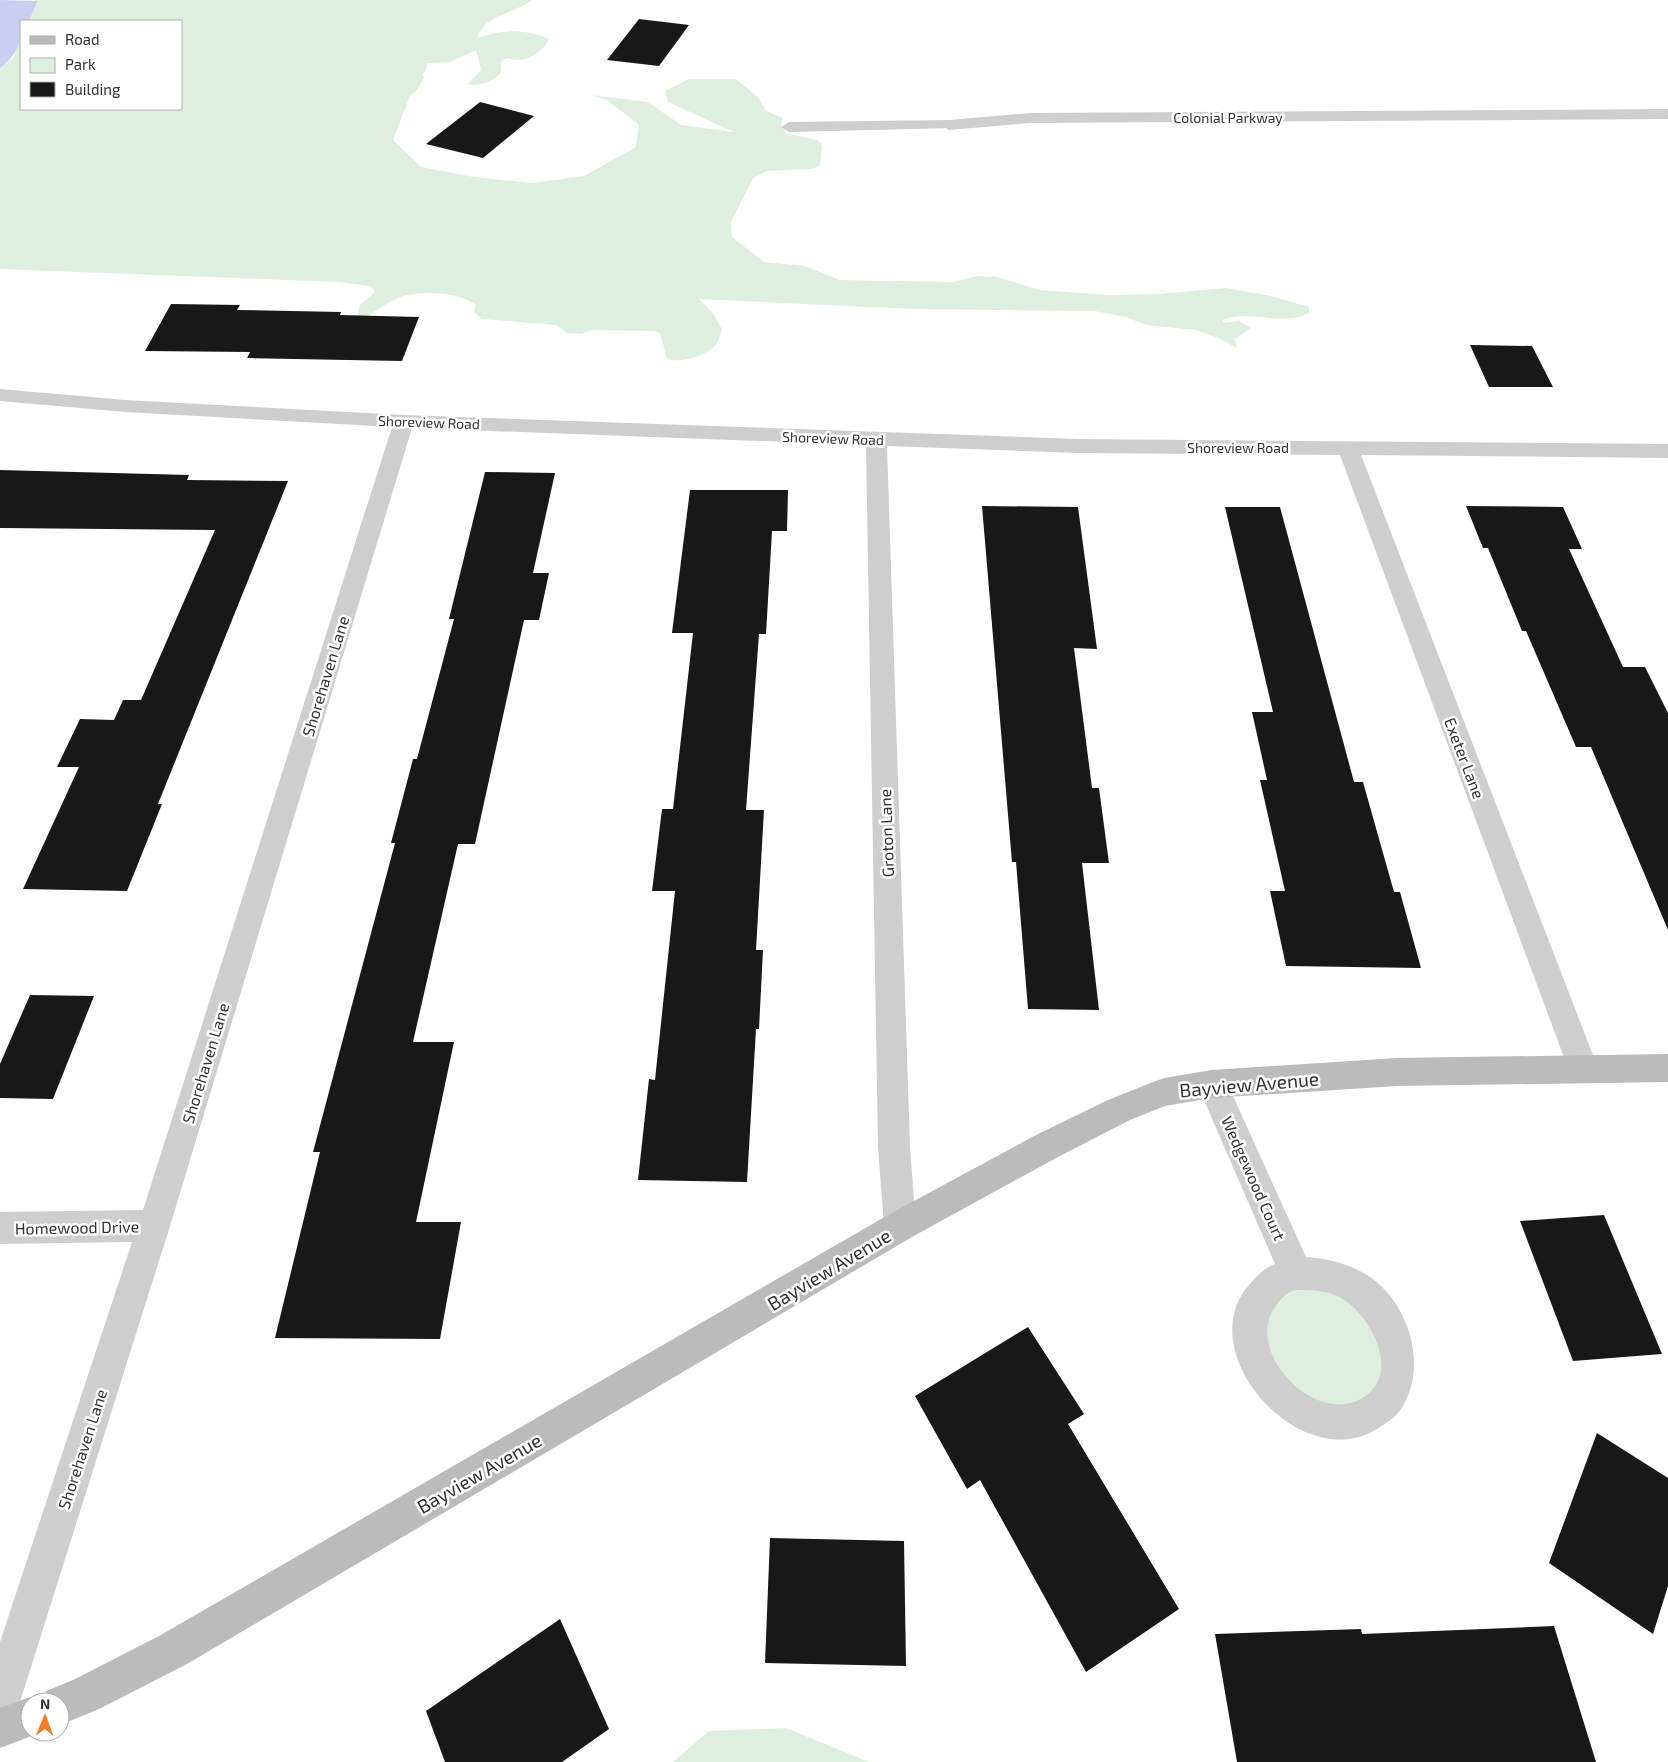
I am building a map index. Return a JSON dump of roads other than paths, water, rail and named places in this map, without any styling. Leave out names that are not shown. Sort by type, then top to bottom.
[{"type":"street","name":"Colonial Parkway","points":[[789,127],[948,126],[1031,118],[1668,114]]},
{"type":"street","name":"Shoreview Road","points":[[0,394],[125,406],[404,421],[1078,446],[1668,451]]},
{"type":"street","name":"Shorehaven Lane","points":[[0,1702],[154,1226],[404,421]]},
{"type":"street","name":"Groton Lane","points":[[876,439],[894,1147],[900,1226]]},
{"type":"street","name":"Exeter Lane","points":[[1348,448],[1583,1068]]},
{"type":"street","name":"Bayview Avenue","points":[[70,1701],[173,1650],[900,1226],[1045,1146],[1119,1110],[1164,1092],[1212,1084],[1397,1072],[1668,1068]]},
{"type":"street","name":"Wedgewood Court","points":[[1212,1084],[1296,1273]]},
{"type":"street","name":"Homewood Drive","points":[[0,1228],[154,1226]]},
{"type":"street","points":[[1296,1273],[1318,1273],[1342,1280],[1363,1293],[1381,1312],[1393,1335],[1398,1356],[1397,1378],[1390,1397],[1376,1411],[1358,1421],[1334,1423],[1308,1416],[1293,1406],[1266,1382],[1254,1357],[1249,1333],[1251,1311],[1261,1293],[1277,1280],[1296,1273]]},
{"type":"street","points":[[0,1728],[20,1721]]},
{"type":"water","points":[[0,0],[38,1],[29,20],[20,20],[20,36],[15,53],[0,68]]}]
